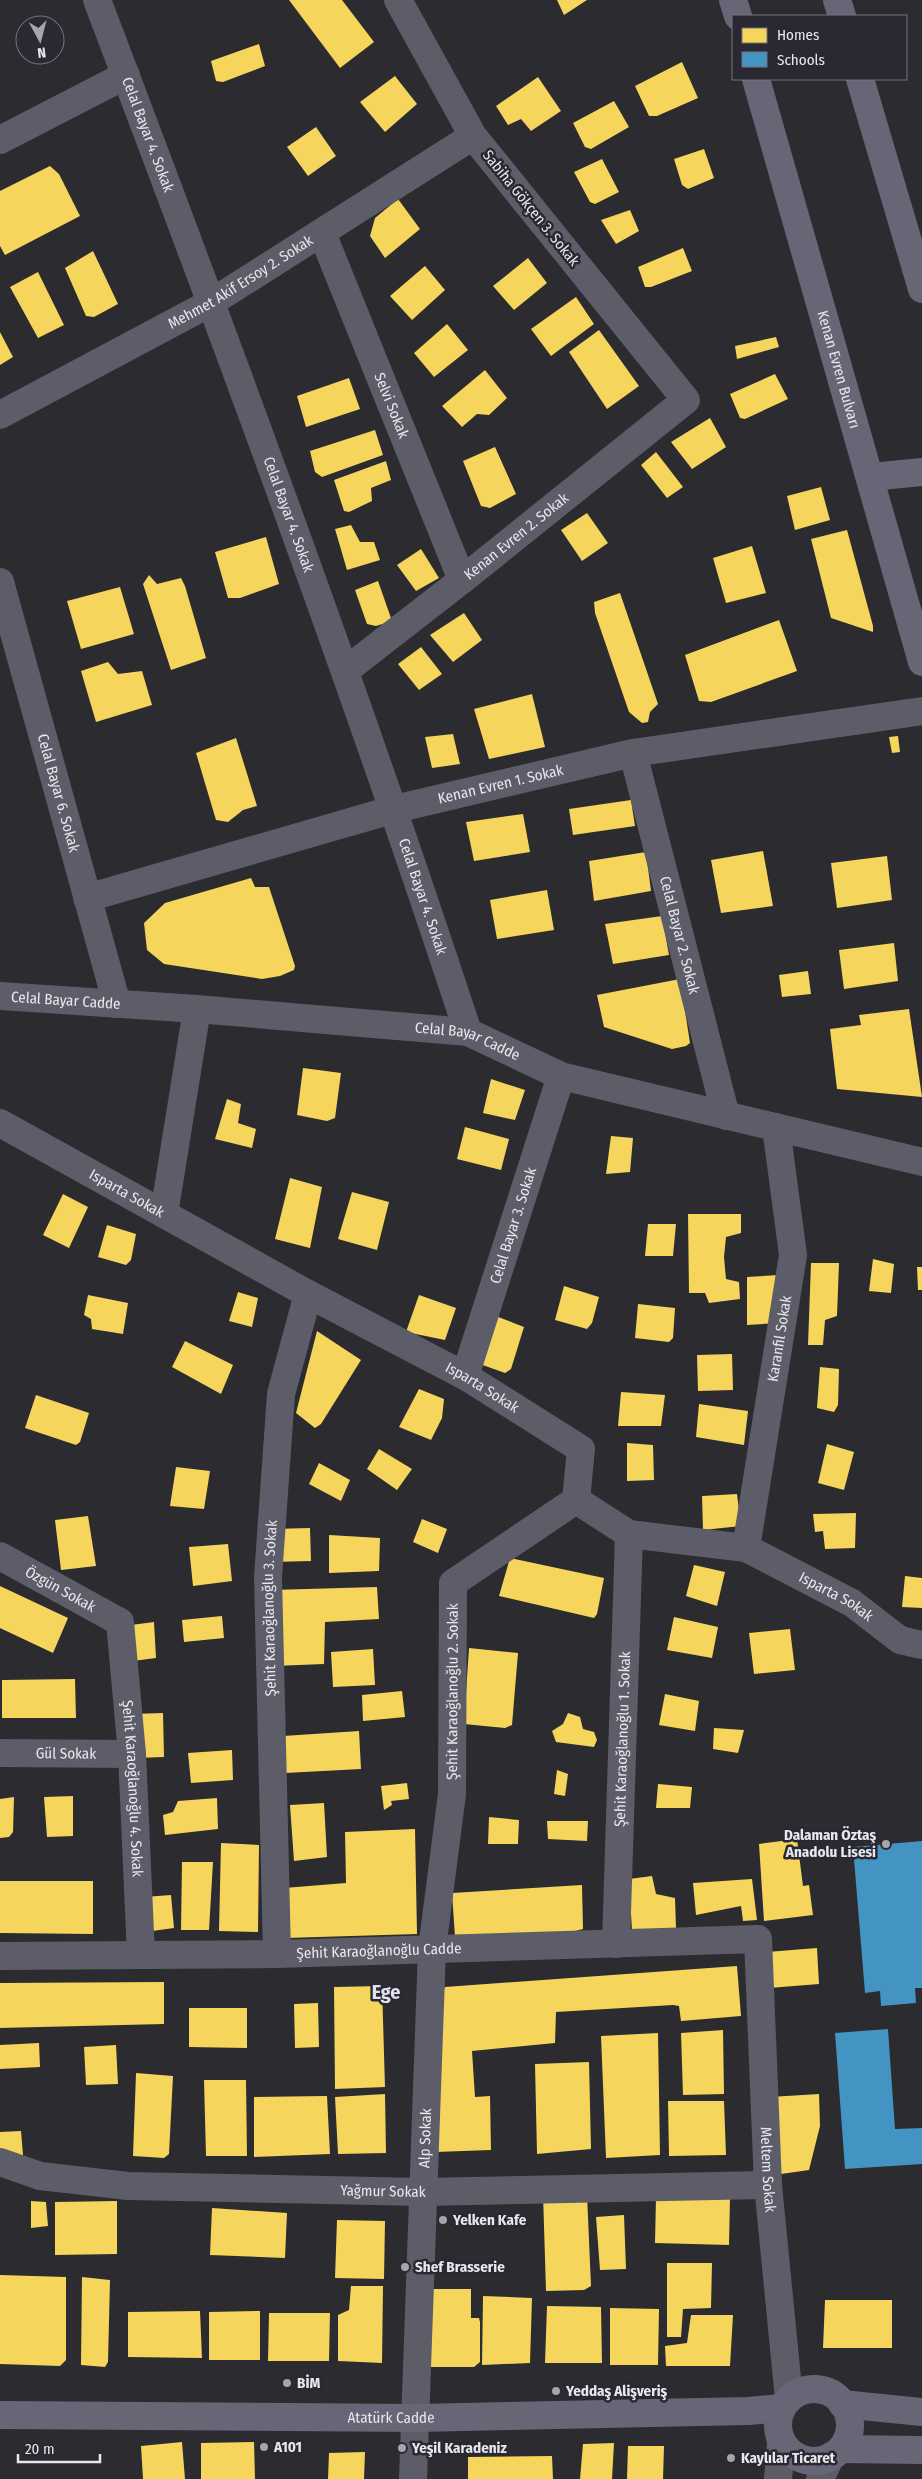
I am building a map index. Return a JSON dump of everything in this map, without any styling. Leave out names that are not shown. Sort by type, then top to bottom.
[{"type":"main road","points":[[733,0],[738,15]]},
{"type":"main road","points":[[837,0],[842,15]]},
{"type":"main road","name":"Kenan Evren Bulvarı","points":[[756,80],[871,478],[912,584],[922,662]]},
{"type":"main road","points":[[860,80],[922,289]]},
{"type":"main road","points":[[871,478],[922,472]]},
{"type":"main road","points":[[831,2461],[847,2439],[850,2427],[848,2414],[834,2395],[810,2389],[786,2403],[778,2419],[781,2442],[798,2458],[809,2461],[831,2461],[922,2450]]},
{"type":"main road","name":"Atatürk Cadde","points":[[0,2414],[416,2418],[748,2410],[786,2403]]},
{"type":"main road","points":[[842,2404],[922,2412]]},
{"type":"street","name":"Celal Bayar 4. Sokak","points":[[97,0],[212,302],[395,809],[468,1032]]},
{"type":"street","name":"Sabiha Gökçen 3. Sokak","points":[[398,0],[473,136],[686,400]]},
{"type":"street","points":[[0,140],[126,75]]},
{"type":"street","name":"Mehmet Akif Ersoy 2. Sokak","points":[[0,415],[212,302],[473,136]]},
{"type":"street","name":"Selvi Sokak","points":[[322,232],[462,580]]},
{"type":"street","name":"Kenan Evren 2. Sokak","points":[[344,671],[462,580],[686,400]]},
{"type":"street","name":"Celal Bayar 6. Sokak","points":[[0,582],[116,1004]]},
{"type":"street","name":"Kenan Evren 1. Sokak","points":[[87,898],[395,809],[633,753],[922,711]]},
{"type":"street","name":"Celal Bayar 2. Sokak","points":[[633,753],[726,1116]]},
{"type":"street","name":"Celal Bayar Cadde","points":[[0,996],[198,1009],[468,1032],[561,1076],[922,1162]]},
{"type":"street","points":[[164,1214],[198,1009]]},
{"type":"street","name":"Celal Bayar 3. Sokak","points":[[465,1376],[561,1076]]},
{"type":"street","name":"Isparta Sokak","points":[[0,1123],[308,1294],[465,1376],[581,1449],[576,1500],[629,1534],[746,1548],[852,1603],[900,1640],[922,1644]]},
{"type":"street","name":"Karanfil Sokak","points":[[746,1548],[793,1255],[776,1127]]},
{"type":"street","name":"Şehit Karaoğlanoğlu 3. Sokak","points":[[277,1954],[268,1577],[281,1394],[308,1294]]},
{"type":"street","name":"Şehit Karaoğlanoğlu 2. Sokak","points":[[432,1949],[452,1794],[453,1583],[576,1500]]},
{"type":"street","name":"Şehit Karaoğlanoğlu 1. Sokak","points":[[616,1944],[629,1534]]},
{"type":"street","name":"Özgün Sokak","points":[[0,1556],[120,1622]]},
{"type":"street","name":"Şehit Karaoğlanoğlu 4. Sokak","points":[[120,1622],[132,1754],[141,1954]]},
{"type":"street","name":"Gül Sokak","points":[[0,1753],[132,1754]]},
{"type":"street","name":"Şehit Karaoğlanoğlu Cadde","points":[[0,1956],[277,1954],[758,1939]]},
{"type":"street","name":"Meltem Sokak","points":[[758,1939],[768,2185],[786,2403]]},
{"type":"street","name":"Alp Sokak","points":[[413,2479],[432,1949]]},
{"type":"street","name":"Yağmur Sokak","points":[[0,2162],[40,2176],[128,2186],[422,2192],[768,2185]]},
{"type":"street","points":[[778,2479],[781,2442]]},
{"type":"building: Homes","points":[[289,0],[342,0],[374,42],[340,68]]},
{"type":"building: Homes","points":[[557,0],[587,0],[564,15]]},
{"type":"building: Homes","points":[[259,44],[265,66],[223,82],[216,81],[211,61]]},
{"type":"building: Homes","points":[[682,62],[698,98],[657,116],[649,116],[635,86]]},
{"type":"building: Homes","points":[[395,76],[417,104],[385,132],[360,102]]},
{"type":"building: Homes","points":[[538,77],[561,111],[531,131],[521,119],[508,125],[496,106]]},
{"type":"building: Homes","points":[[614,101],[629,127],[591,149],[585,147],[573,123]]},
{"type":"building: Homes","points":[[316,127],[336,156],[308,176],[287,147]]},
{"type":"building: Homes","points":[[704,149],[714,178],[688,189],[682,185],[674,159]]},
{"type":"building: Homes","points":[[602,159],[619,192],[595,204],[590,202],[574,172]]},
{"type":"building: Homes","points":[[50,166],[59,174],[80,216],[5,255],[0,246],[0,191]]},
{"type":"building: Homes","points":[[398,199],[420,229],[385,258],[370,236],[375,218]]},
{"type":"building: Homes","points":[[630,210],[639,231],[616,244],[601,220]]},
{"type":"building: Homes","points":[[683,248],[692,271],[651,287],[645,287],[638,267]]},
{"type":"building: Homes","points":[[93,251],[118,304],[94,317],[86,316],[65,268]]},
{"type":"building: Homes","points":[[528,258],[547,283],[514,310],[493,286]]},
{"type":"building: Homes","points":[[425,266],[445,290],[412,320],[390,296]]},
{"type":"building: Homes","points":[[38,272],[64,325],[38,338],[10,287]]},
{"type":"building: Homes","points":[[576,297],[594,324],[551,356],[531,329]]},
{"type":"building: Homes","points":[[447,324],[468,350],[434,377],[414,353]]},
{"type":"building: Homes","points":[[599,330],[639,386],[607,409],[569,352]]},
{"type":"building: Homes","points":[[0,332],[13,357],[0,365]]},
{"type":"building: Homes","points":[[776,337],[779,347],[737,359],[735,346]]},
{"type":"building: Homes","points":[[485,370],[507,398],[489,415],[477,414],[462,427],[442,406]]},
{"type":"building: Homes","points":[[775,374],[788,399],[745,419],[740,418],[730,394]]},
{"type":"building: Homes","points":[[349,378],[360,409],[306,427],[297,396]]},
{"type":"building: Homes","points":[[710,418],[726,447],[692,469],[671,442]]},
{"type":"building: Homes","points":[[375,430],[383,455],[322,477],[315,472],[310,451]]},
{"type":"building: Homes","points":[[495,447],[516,494],[490,508],[481,506],[463,461]]},
{"type":"building: Homes","points":[[656,452],[683,487],[667,498],[641,465]]},
{"type":"building: Homes","points":[[386,461],[391,480],[371,488],[372,501],[349,512],[344,511],[334,480]]},
{"type":"building: Homes","points":[[821,487],[830,520],[795,530],[787,496]]},
{"type":"building: Homes","points":[[587,513],[608,543],[582,561],[561,530]]},
{"type":"building: Homes","points":[[351,525],[360,542],[374,542],[380,560],[347,570],[335,529]]},
{"type":"building: Homes","points":[[847,530],[873,632],[831,618],[811,539]]},
{"type":"building: Homes","points":[[266,537],[279,584],[240,598],[228,598],[215,552]]},
{"type":"building: Homes","points":[[752,546],[766,593],[726,603],[713,558]]},
{"type":"building: Homes","points":[[421,549],[439,578],[416,591],[397,565]]},
{"type":"building: Homes","points":[[149,575],[157,584],[181,578],[206,658],[171,670],[143,584]]},
{"type":"building: Homes","points":[[378,581],[392,621],[376,626],[367,624],[355,590]]},
{"type":"building: Homes","points":[[120,587],[134,634],[81,649],[67,601]]},
{"type":"building: Homes","points":[[620,593],[658,704],[650,712],[648,722],[642,723],[629,712],[595,613],[594,602]]},
{"type":"building: Homes","points":[[464,613],[482,640],[453,662],[430,635]]},
{"type":"building: Homes","points":[[779,620],[797,671],[711,702],[699,701],[685,655]]},
{"type":"building: Homes","points":[[421,647],[442,674],[419,690],[398,664]]},
{"type":"building: Homes","points":[[108,662],[118,674],[142,671],[152,705],[96,722],[81,671]]},
{"type":"building: Homes","points":[[532,694],[545,747],[489,759],[474,709]]},
{"type":"building: Homes","points":[[453,734],[460,764],[432,768],[425,737]]},
{"type":"building: Homes","points":[[898,736],[900,752],[892,753],[889,737]]},
{"type":"building: Homes","points":[[236,738],[257,806],[243,810],[228,822],[216,820],[196,753]]},
{"type":"building: Homes","points":[[631,800],[635,826],[573,835],[569,809]]},
{"type":"building: Homes","points":[[523,814],[530,852],[474,861],[466,822]]},
{"type":"building: Homes","points":[[763,851],[773,906],[721,913],[711,860]]},
{"type":"building: Homes","points":[[646,852],[651,891],[594,901],[589,861]]},
{"type":"building: Homes","points":[[887,856],[892,900],[837,908],[831,863]]},
{"type":"building: Homes","points":[[251,878],[255,887],[269,887],[295,966],[294,970],[280,976],[262,979],[164,964],[147,950],[144,923],[165,903]]},
{"type":"building: Homes","points":[[547,890],[554,930],[497,939],[490,900]]},
{"type":"building: Homes","points":[[662,916],[669,955],[613,964],[605,924]]},
{"type":"building: Homes","points":[[894,943],[898,981],[844,989],[839,950]]},
{"type":"building: Homes","points":[[808,971],[811,994],[782,997],[779,975]]},
{"type":"building: Homes","points":[[680,979],[690,1043],[686,1046],[672,1049],[604,1027],[597,995]]},
{"type":"building: Homes","points":[[909,1009],[922,1097],[837,1089],[830,1029],[861,1025],[859,1015]]},
{"type":"building: Homes","points":[[303,1068],[341,1073],[335,1118],[327,1121],[297,1115]]},
{"type":"building: Homes","points":[[491,1079],[525,1090],[515,1120],[483,1113]]},
{"type":"building: Homes","points":[[227,1099],[241,1104],[238,1123],[256,1129],[252,1148],[215,1139]]},
{"type":"building: Homes","points":[[465,1127],[509,1139],[501,1170],[457,1159]]},
{"type":"building: Homes","points":[[611,1136],[633,1138],[630,1172],[606,1174]]},
{"type":"building: Homes","points":[[290,1178],[322,1187],[310,1248],[275,1239]]},
{"type":"building: Homes","points":[[352,1192],[389,1202],[377,1250],[338,1239]]},
{"type":"building: Homes","points":[[63,1194],[88,1207],[69,1248],[43,1235]]},
{"type":"building: Homes","points":[[688,1214],[741,1214],[741,1233],[726,1237],[724,1257],[726,1279],[739,1282],[740,1299],[709,1303],[705,1293],[689,1293]]},
{"type":"building: Homes","points":[[648,1224],[676,1224],[673,1256],[645,1256]]},
{"type":"building: Homes","points":[[107,1225],[136,1234],[131,1260],[126,1265],[98,1257]]},
{"type":"building: Homes","points":[[873,1259],[894,1264],[891,1293],[869,1291]]},
{"type":"building: Homes","points":[[811,1263],[839,1263],[837,1316],[825,1320],[823,1345],[808,1345]]},
{"type":"building: Homes","points":[[917,1267],[922,1267],[922,1290],[918,1290]]},
{"type":"building: Homes","points":[[779,1275],[779,1323],[747,1325],[747,1277]]},
{"type":"building: Homes","points":[[564,1286],[599,1297],[592,1323],[587,1329],[555,1320]]},
{"type":"building: Homes","points":[[238,1292],[258,1298],[252,1327],[229,1321]]},
{"type":"building: Homes","points":[[88,1295],[128,1303],[123,1334],[92,1329],[91,1319],[84,1315]]},
{"type":"building: Homes","points":[[419,1295],[456,1308],[445,1340],[406,1332]]},
{"type":"building: Homes","points":[[638,1304],[675,1308],[673,1338],[669,1342],[635,1338]]},
{"type":"building: Homes","points":[[493,1315],[524,1327],[511,1369],[505,1373],[477,1363]]},
{"type":"building: Homes","points":[[317,1331],[361,1360],[321,1424],[315,1428],[296,1413]]},
{"type":"building: Homes","points":[[185,1341],[233,1365],[221,1394],[172,1367]]},
{"type":"building: Homes","points":[[732,1354],[733,1390],[698,1391],[697,1355]]},
{"type":"building: Homes","points":[[820,1367],[839,1369],[838,1405],[834,1412],[817,1408]]},
{"type":"building: Homes","points":[[419,1389],[444,1399],[442,1418],[431,1440],[399,1427]]},
{"type":"building: Homes","points":[[621,1392],[665,1395],[661,1426],[618,1426]]},
{"type":"building: Homes","points":[[36,1395],[89,1413],[80,1442],[76,1445],[25,1428]]},
{"type":"building: Homes","points":[[699,1404],[748,1411],[744,1445],[696,1437]]},
{"type":"building: Homes","points":[[627,1443],[653,1445],[654,1480],[627,1481]]},
{"type":"building: Homes","points":[[827,1444],[854,1452],[844,1490],[818,1483]]},
{"type":"building: Homes","points":[[379,1449],[412,1469],[397,1490],[367,1469]]},
{"type":"building: Homes","points":[[319,1463],[350,1480],[341,1501],[309,1484]]},
{"type":"building: Homes","points":[[176,1467],[210,1471],[204,1509],[170,1506]]},
{"type":"building: Homes","points":[[737,1494],[741,1526],[703,1530],[702,1496]]},
{"type":"building: Homes","points":[[856,1513],[855,1548],[825,1549],[823,1531],[815,1532],[813,1514]]},
{"type":"building: Homes","points":[[88,1516],[96,1566],[61,1570],[55,1520]]},
{"type":"building: Homes","points":[[422,1519],[447,1529],[438,1553],[413,1542]]},
{"type":"building: Homes","points":[[310,1528],[311,1561],[272,1562],[272,1529]]},
{"type":"building: Homes","points":[[329,1535],[380,1538],[379,1571],[329,1573]]},
{"type":"building: Homes","points":[[228,1544],[232,1581],[193,1586],[189,1547]]},
{"type":"building: Homes","points":[[510,1558],[604,1578],[597,1614],[594,1618],[499,1596]]},
{"type":"building: Homes","points":[[694,1565],[725,1572],[717,1606],[686,1596]]},
{"type":"building: Homes","points":[[905,1576],[922,1578],[922,1608],[902,1607]]},
{"type":"building: Homes","points":[[0,1586],[68,1618],[53,1653],[0,1628]]},
{"type":"building: Homes","points":[[377,1587],[379,1619],[325,1622],[324,1664],[274,1666],[271,1590]]},
{"type":"building: Homes","points":[[222,1616],[224,1638],[184,1642],[182,1620]]},
{"type":"building: Homes","points":[[674,1617],[718,1627],[712,1658],[667,1650]]},
{"type":"building: Homes","points":[[154,1622],[156,1658],[133,1661],[131,1625]]},
{"type":"building: Homes","points":[[790,1629],[795,1670],[754,1674],[749,1633]]},
{"type":"building: Homes","points":[[469,1648],[518,1653],[512,1725],[505,1728],[464,1724]]},
{"type":"building: Homes","points":[[373,1649],[375,1685],[333,1687],[331,1652]]},
{"type":"building: Homes","points":[[75,1679],[76,1718],[2,1718],[2,1680]]},
{"type":"building: Homes","points":[[402,1691],[405,1717],[363,1721],[362,1695]]},
{"type":"building: Homes","points":[[665,1694],[699,1701],[695,1731],[659,1725]]},
{"type":"building: Homes","points":[[163,1713],[164,1757],[136,1758],[133,1714]]},
{"type":"building: Homes","points":[[568,1713],[580,1717],[583,1729],[594,1732],[597,1740],[594,1747],[556,1742],[552,1731],[563,1724]]},
{"type":"building: Homes","points":[[714,1728],[744,1730],[738,1753],[713,1749]]},
{"type":"building: Homes","points":[[359,1731],[361,1769],[285,1773],[283,1736]]},
{"type":"building: Homes","points":[[232,1750],[233,1780],[191,1783],[188,1753]]},
{"type":"building: Homes","points":[[557,1770],[568,1774],[565,1796],[554,1794]]},
{"type":"building: Homes","points":[[407,1783],[409,1799],[391,1801],[392,1805],[384,1810],[381,1786]]},
{"type":"building: Homes","points":[[658,1784],[692,1787],[690,1808],[656,1808]]},
{"type":"building: Homes","points":[[73,1796],[73,1836],[47,1837],[44,1797]]},
{"type":"building: Homes","points":[[14,1797],[13,1832],[9,1837],[0,1838],[0,1799]]},
{"type":"building: Homes","points":[[217,1798],[218,1829],[165,1835],[163,1815],[173,1812],[178,1801]]},
{"type":"building: Homes","points":[[324,1803],[327,1857],[294,1861],[290,1805]]},
{"type":"building: Homes","points":[[489,1817],[519,1820],[518,1844],[488,1844]]},
{"type":"building: Homes","points":[[547,1821],[588,1821],[587,1841],[548,1839]]},
{"type":"building: Homes","points":[[415,1829],[417,1934],[286,1938],[284,1888],[346,1883],[345,1832]]},
{"type":"building: Homes","points":[[797,1839],[803,1886],[809,1885],[813,1915],[764,1921],[759,1844]]},
{"type":"building: Homes","points":[[221,1843],[259,1845],[258,1932],[219,1931]]},
{"type":"building: Homes","points":[[182,1862],[213,1862],[209,1930],[181,1930]]},
{"type":"building: Homes","points":[[652,1876],[656,1894],[675,1898],[676,1928],[632,1931],[629,1879]]},
{"type":"building: Homes","points":[[752,1879],[757,1920],[743,1921],[741,1906],[696,1915],[693,1883]]},
{"type":"building: Homes","points":[[0,1881],[93,1881],[93,1934],[0,1933]]},
{"type":"building: Homes","points":[[582,1885],[583,1929],[568,1933],[455,1937],[452,1893]]},
{"type":"building: Homes","points":[[171,1895],[174,1928],[145,1932],[144,1897]]},
{"type":"building: Homes","points":[[817,1948],[819,1984],[769,1988],[767,1952]]},
{"type":"building: Homes","points":[[737,1966],[741,2016],[681,2021],[679,2006],[673,2005],[556,2012],[555,2043],[472,2051],[475,2097],[490,2096],[491,2150],[435,2152],[433,2006],[445,1987]]},
{"type":"building: Homes","points":[[164,1982],[164,2024],[0,2028],[0,1983]]},
{"type":"building: Homes","points":[[382,1986],[385,2087],[335,2089],[334,1987]]},
{"type":"building: Homes","points":[[318,2003],[319,2047],[295,2048],[294,2004]]},
{"type":"building: Homes","points":[[189,2008],[247,2008],[247,2048],[189,2047]]},
{"type":"building: Homes","points":[[723,2030],[724,2094],[683,2095],[681,2033]]},
{"type":"building: Homes","points":[[658,2033],[660,2155],[606,2158],[601,2036]]},
{"type":"building: Homes","points":[[39,2043],[40,2067],[0,2069],[0,2045]]},
{"type":"building: Homes","points":[[116,2045],[118,2084],[86,2085],[84,2047]]},
{"type":"building: Homes","points":[[589,2062],[591,2149],[537,2154],[535,2064]]},
{"type":"building: Homes","points":[[136,2073],[173,2076],[169,2154],[164,2158],[133,2156]]},
{"type":"building: Homes","points":[[204,2080],[246,2080],[247,2156],[206,2156]]},
{"type":"building: Homes","points":[[385,2094],[386,2153],[338,2154],[335,2097]]},
{"type":"building: Homes","points":[[819,2094],[820,2126],[809,2170],[774,2175],[770,2097]]},
{"type":"building: Homes","points":[[327,2096],[330,2154],[254,2157],[254,2097]]},
{"type":"building: Homes","points":[[668,2101],[724,2101],[726,2155],[669,2156]]},
{"type":"building: Homes","points":[[21,2131],[23,2155],[0,2156],[0,2132]]},
{"type":"building: Homes","points":[[543,2194],[587,2194],[591,2286],[584,2290],[546,2291]]},
{"type":"building: Homes","points":[[656,2197],[730,2198],[729,2245],[655,2243]]},
{"type":"building: Homes","points":[[31,2201],[46,2202],[48,2226],[31,2228]]},
{"type":"building: Homes","points":[[117,2201],[117,2254],[55,2255],[55,2202]]},
{"type":"building: Homes","points":[[212,2208],[287,2213],[285,2258],[210,2255]]},
{"type":"building: Homes","points":[[624,2215],[626,2269],[600,2270],[596,2217]]},
{"type":"building: Homes","points":[[337,2220],[385,2221],[384,2279],[335,2278]]},
{"type":"building: Homes","points":[[667,2263],[712,2263],[711,2308],[683,2309],[681,2337],[667,2337]]},
{"type":"building: Homes","points":[[0,2275],[66,2277],[66,2360],[60,2366],[0,2364]]},
{"type":"building: Homes","points":[[82,2277],[110,2280],[108,2362],[105,2367],[81,2365]]},
{"type":"building: Homes","points":[[351,2286],[383,2286],[382,2363],[338,2361],[338,2315],[349,2310]]},
{"type":"building: Homes","points":[[432,2289],[471,2289],[471,2318],[479,2318],[480,2322],[480,2362],[474,2367],[429,2367]]},
{"type":"building: Homes","points":[[483,2296],[532,2298],[530,2363],[482,2365]]},
{"type":"building: Homes","points":[[825,2300],[892,2300],[892,2348],[823,2348]]},
{"type":"building: Homes","points":[[547,2306],[601,2307],[602,2363],[545,2363]]},
{"type":"building: Homes","points":[[610,2308],[659,2309],[658,2365],[610,2365]]},
{"type":"building: Homes","points":[[200,2311],[202,2358],[128,2357],[128,2312]]},
{"type":"building: Homes","points":[[260,2311],[260,2360],[209,2360],[209,2312]]},
{"type":"building: Homes","points":[[269,2313],[330,2313],[329,2361],[268,2361]]},
{"type":"building: Homes","points":[[691,2315],[733,2315],[730,2366],[666,2366],[665,2346],[687,2343]]},
{"type":"building: Homes","points":[[182,2442],[185,2479],[143,2479],[141,2446]]},
{"type":"building: Homes","points":[[254,2442],[255,2479],[201,2479],[201,2443]]},
{"type":"building: Homes","points":[[614,2443],[612,2479],[580,2479],[583,2444]]},
{"type":"building: Homes","points":[[628,2446],[664,2446],[663,2479],[627,2479]]},
{"type":"building: Homes","points":[[365,2452],[364,2479],[328,2479],[329,2453]]},
{"type":"building: Homes","points":[[552,2456],[553,2479],[468,2479],[468,2457]]},
{"type":"building: Schools","points":[[922,1841],[922,1988],[915,1988],[916,2003],[881,2006],[880,1991],[865,1993],[853,1847]]},
{"type":"building: Schools","points":[[888,2029],[895,2129],[922,2128],[922,2164],[845,2169],[835,2033]]},
{"type":"place","name":"Dalaman Öztaş Anadolu Lisesi","points":[[886,1844]]},
{"type":"place","name":"Yelken Kafe","points":[[443,2220]]},
{"type":"place","name":"Shef Brasserie","points":[[405,2267]]},
{"type":"place","name":"BİM","points":[[287,2383]]},
{"type":"place","name":"Yeddaş Alişveriş","points":[[556,2391]]},
{"type":"place","name":"A101","points":[[264,2447]]},
{"type":"place","name":"Yeşil Karadeniz","points":[[402,2448]]},
{"type":"place","name":"Kaylılar Ticaret","points":[[731,2458]]},
{"type":"district","name":"Ege","points":[[386,1992]]}]
